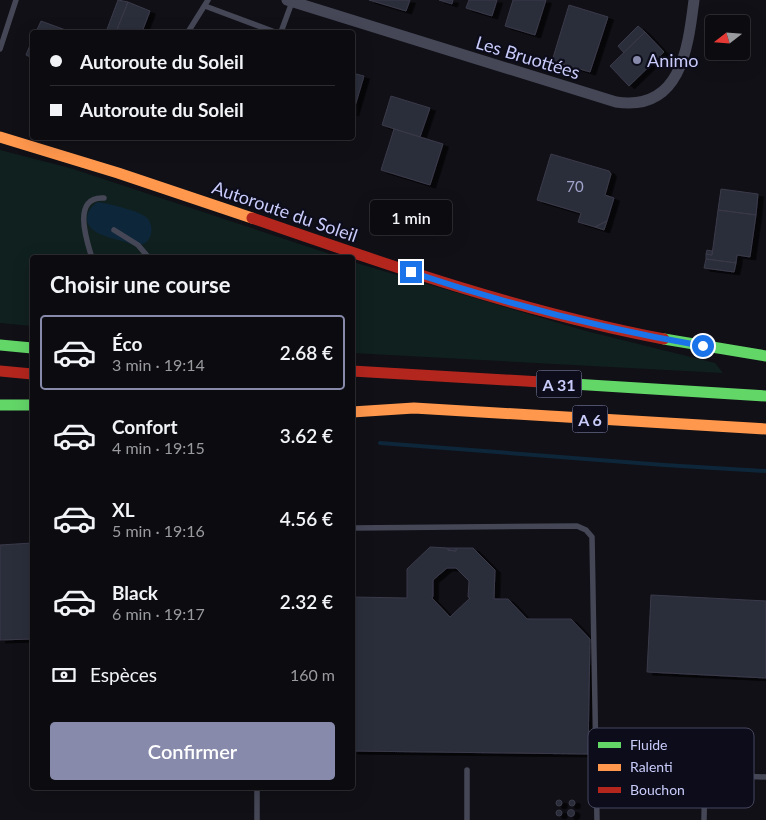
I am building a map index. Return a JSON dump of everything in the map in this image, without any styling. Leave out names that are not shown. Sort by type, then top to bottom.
[{"type":"highway","name":"Autoroute du Soleil","points":[[0,137],[130,176],[471,291],[600,325],[682,342],[766,356]]},
{"type":"highway","points":[[0,345],[30,348]]},
{"type":"highway","name":"A 31","points":[[355,371],[766,396]]},
{"type":"highway","points":[[0,372],[30,374]]},
{"type":"highway","points":[[355,400],[414,408]]},
{"type":"highway","points":[[0,405],[30,405]]},
{"type":"highway","name":"A 6","points":[[355,412],[414,408],[766,429]]},
{"type":"street","name":"Les Bruottées","points":[[289,1],[627,104],[639,103],[652,98],[664,90],[677,74],[685,56],[694,0]]},
{"type":"lane","points":[[0,49],[16,0]]},
{"type":"lane","points":[[189,30],[208,0]]},
{"type":"lane","points":[[282,30],[289,1]]},
{"type":"lane","points":[[205,6],[270,30]]},
{"type":"lane","points":[[91,255],[84,210],[89,200],[104,198]]},
{"type":"lane","points":[[114,230],[138,245],[146,255]]},
{"type":"lane","points":[[355,528],[577,526],[586,530],[592,537],[595,728]]},
{"type":"lane","points":[[467,770],[467,820]]},
{"type":"lane","points":[[257,790],[257,820]]},
{"type":"shaded area","points":[[0,150],[70,168],[333,255],[30,255],[30,326],[0,323]]},
{"type":"shaded area","points":[[355,263],[586,331],[715,363],[723,373],[355,353]]},
{"type":"water","points":[[98,202],[130,210],[146,217],[152,228],[148,240],[141,245],[135,245],[106,237],[94,230],[89,226],[87,220],[88,213],[92,206]]},
{"type":"building","points":[[118,0],[128,2],[117,30],[107,30]]},
{"type":"building","points":[[369,0],[410,0],[406,11]]},
{"type":"building","points":[[439,0],[453,0],[452,4]]},
{"type":"building","points":[[469,0],[497,0],[492,16],[466,8]]},
{"type":"building","points":[[513,0],[546,0],[535,35],[505,26]]},
{"type":"building","points":[[128,2],[150,11],[143,30],[117,30]]},
{"type":"building","points":[[569,5],[608,17],[590,72],[552,61]]},
{"type":"building","points":[[41,21],[66,30],[37,30]]},
{"type":"building","points":[[638,26],[645,32],[624,53],[618,46]]},
{"type":"building","points":[[645,32],[664,52],[629,86],[610,66]]},
{"type":"building","points":[[30,45],[30,57],[26,55]]},
{"type":"building","points":[[355,74],[364,76],[355,106]]},
{"type":"building","points":[[391,96],[430,108],[420,137],[382,125]]},
{"type":"building","points":[[394,129],[443,144],[430,185],[381,170]]},
{"type":"building","points":[[551,154],[609,171],[611,174],[605,195],[614,198],[607,221],[595,227],[578,222],[581,213],[537,200]]},
{"type":"building","points":[[721,189],[758,194],[756,215],[718,210]]},
{"type":"building","points":[[718,210],[756,215],[750,257],[737,255],[736,263],[706,259],[706,254],[712,255]]},
{"type":"building","points":[[607,221],[604,230],[595,227]]},
{"type":"building","points":[[707,250],[712,251],[712,255],[706,254]]},
{"type":"building","points":[[706,259],[736,263],[734,272],[704,268]]},
{"type":"building","points":[[30,543],[30,639],[0,640],[0,545]]},
{"type":"building","points":[[430,547],[448,548],[448,550],[456,551],[456,548],[473,548],[495,570],[494,599],[508,599],[527,619],[571,619],[590,639],[588,754],[355,751],[355,597],[407,598],[407,569]],"holes":[[[447,568],[456,568],[469,581],[468,597],[470,598],[450,617],[432,598],[433,580]]]},
{"type":"building","points":[[448,548],[456,548],[456,551],[448,550]]},
{"type":"building","points":[[651,595],[766,601],[766,678],[647,672]]},
{"type":"building","points":[[559,800],[562,803],[559,806],[556,803]]},
{"type":"building","points":[[572,800],[575,803],[572,806],[569,803]]},
{"type":"building","points":[[559,810],[562,813],[559,816],[556,813]]},
{"type":"building","points":[[571,810],[574,813],[571,816],[568,813]]},
{"type":"waterway","points":[[380,443],[766,471]]},
{"type":"traffic: fast","points":[[664,339],[766,356]]},
{"type":"traffic: fast","points":[[0,345],[30,348]]},
{"type":"traffic: fast","points":[[541,382],[766,396]]},
{"type":"traffic: fast","points":[[0,405],[30,405]]},
{"type":"traffic: slow","points":[[0,137],[118,173],[252,218]]},
{"type":"traffic: slow","points":[[355,412],[414,408],[766,429]]},
{"type":"traffic: jam","points":[[252,218],[405,270],[507,301],[611,328],[664,339]]},
{"type":"traffic: jam","points":[[0,371],[30,374]]},
{"type":"traffic: jam","points":[[355,371],[541,382]]},
{"type":"place","name":"Animo","points":[[637,60]]},
{"type":"route","points":[[411,272],[567,318],[703,346]]}]
